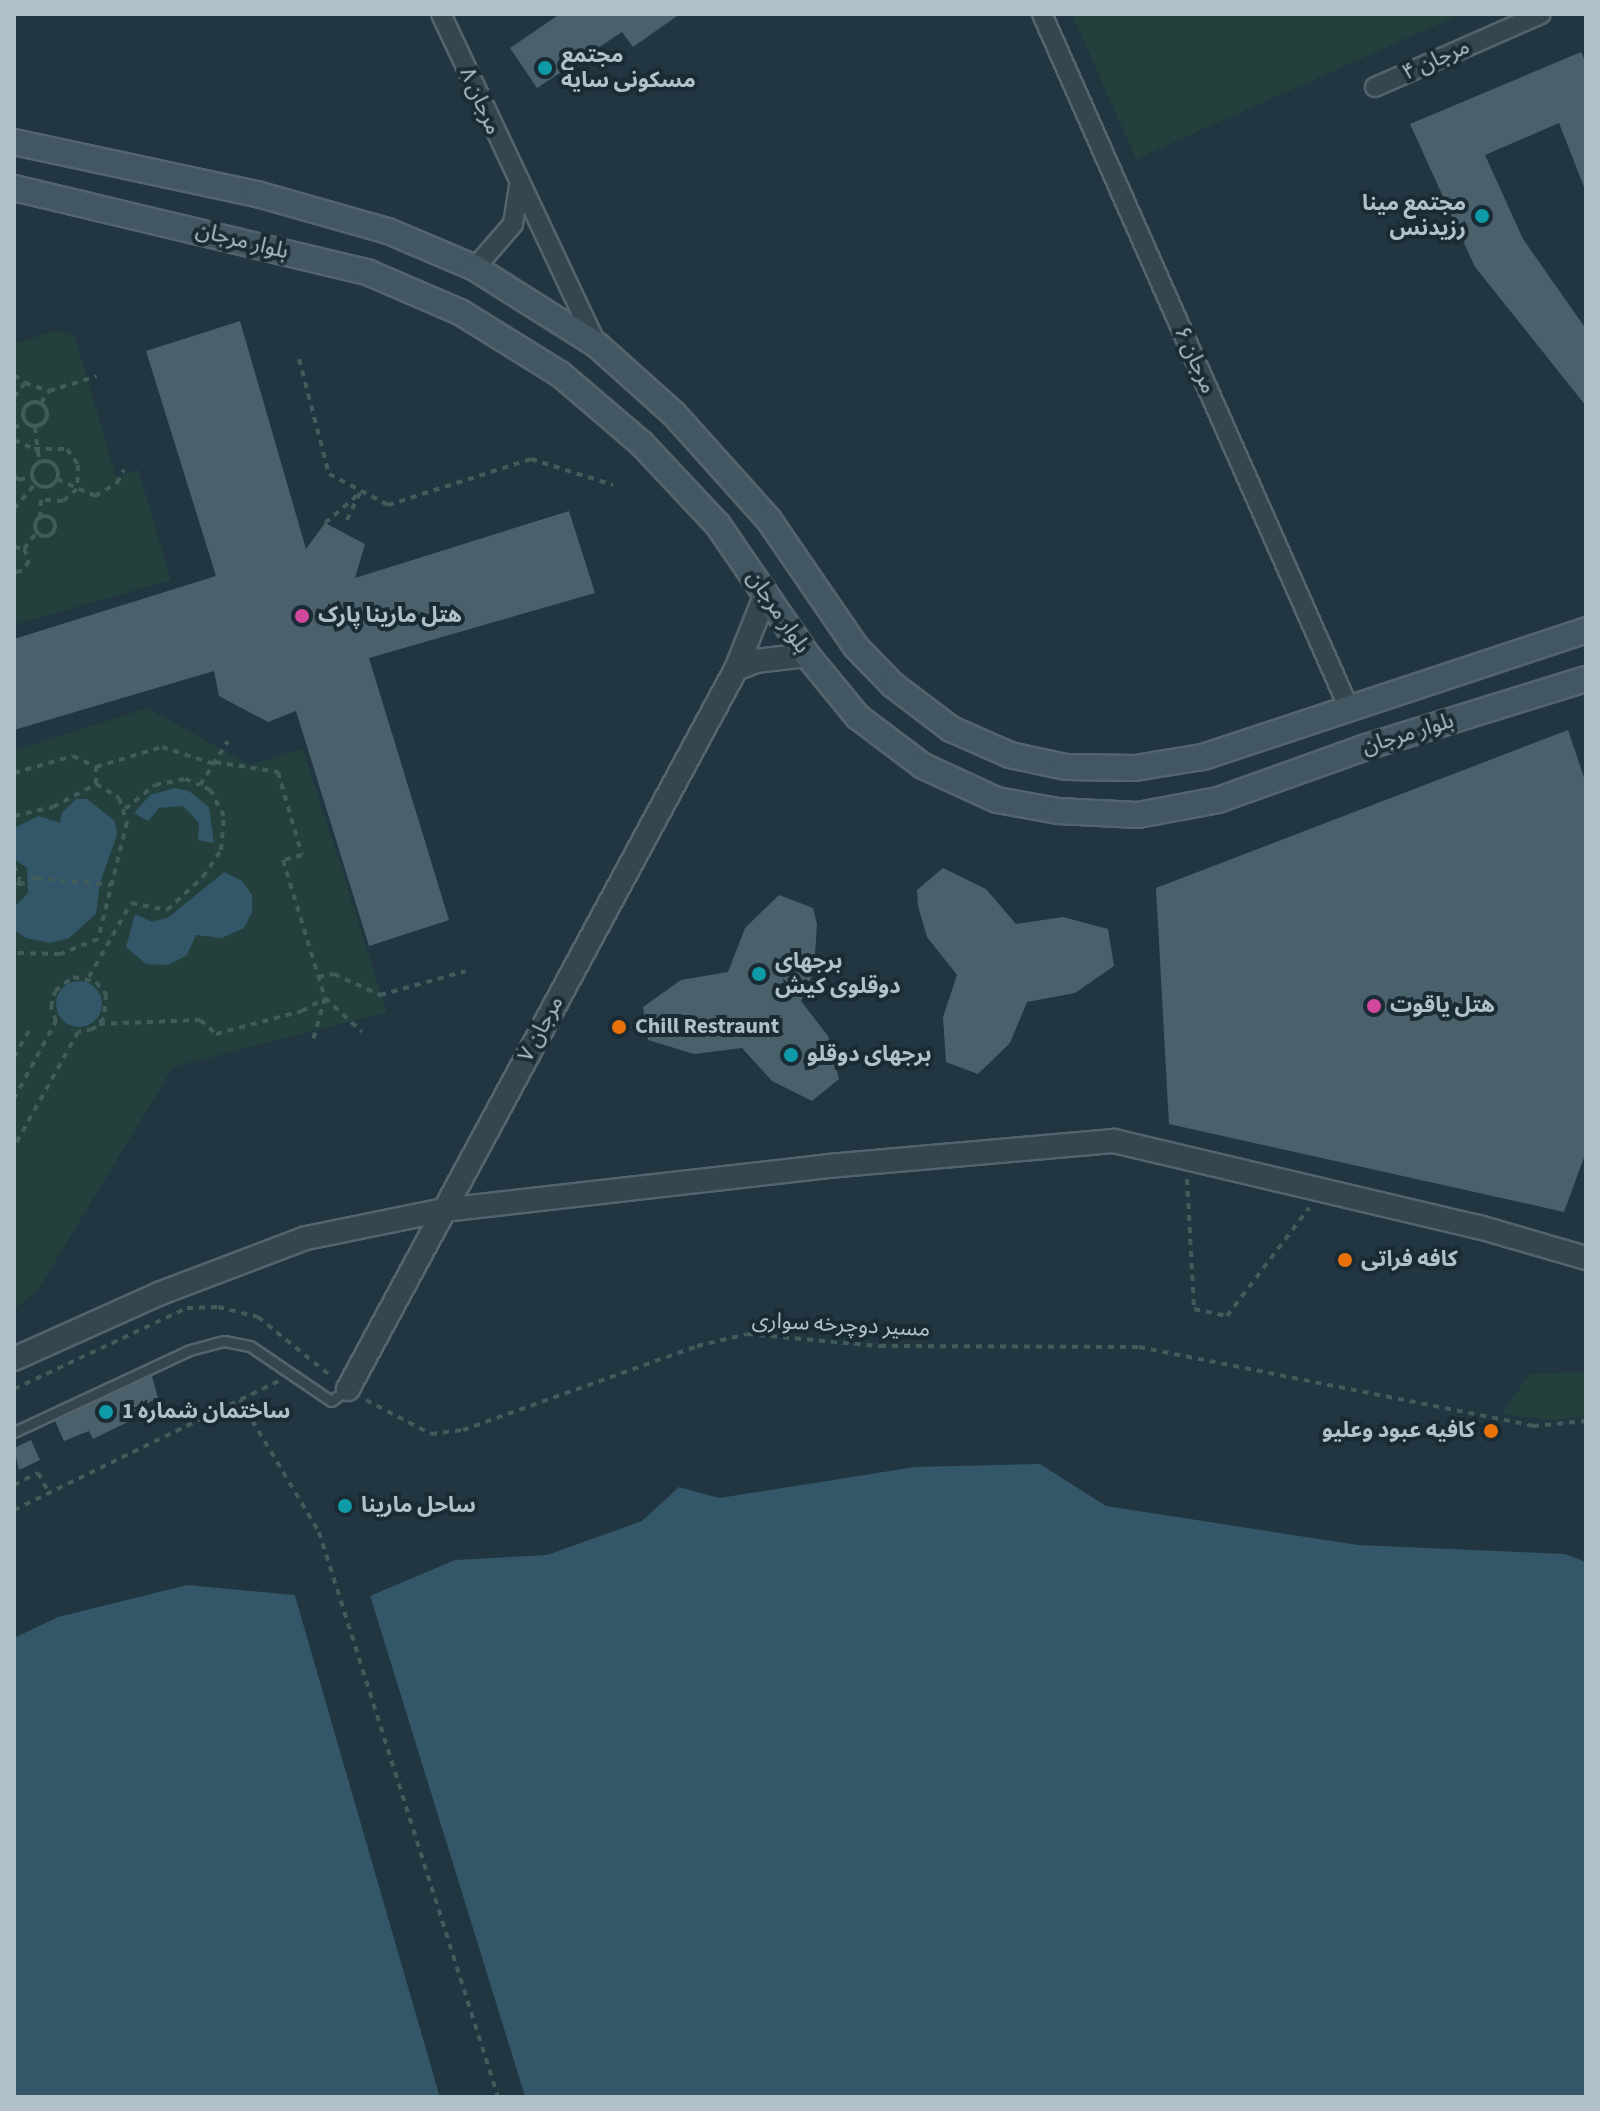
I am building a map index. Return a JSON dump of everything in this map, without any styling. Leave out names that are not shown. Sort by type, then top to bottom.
[{"type":"main road","name":"بلوار مرجان","points":[[14,142],[257,194],[388,231],[475,268],[597,345],[674,414],[769,520],[856,647],[893,685],[951,729],[1010,755],[1066,767],[1135,768],[1203,757],[1348,706],[1586,630]]},
{"type":"main road","name":"بلوار مرجان","points":[[14,188],[367,272],[460,312],[560,374],[642,444],[718,525],[807,655],[858,717],[923,766],[997,800],[1058,811],[1138,815],[1218,800],[1363,748],[1586,679]]},
{"type":"main road","points":[[1348,706],[1363,748]]},
{"type":"street","name":"مرجان ۸","points":[[441,14],[519,187],[597,345]]},
{"type":"street","name":"مرجان ۶","points":[[1042,14],[1348,706]]},
{"type":"street","name":"مرجان ۴","points":[[1375,87],[1541,14]]},
{"type":"street","points":[[475,268],[513,224],[519,187]]},
{"type":"street","name":"مرجان ۷","points":[[348,1389],[736,669],[766,594]]},
{"type":"street","points":[[736,669],[756,661],[807,655]]},
{"type":"street","points":[[14,1359],[161,1293],[306,1238],[444,1210],[828,1166],[1114,1141],[1323,1190],[1586,1258]]},
{"type":"lane","points":[[14,1432],[190,1350],[224,1341],[250,1346],[331,1401],[348,1389]]},
{"type":"path","points":[[299,359],[329,474],[360,493],[388,505],[531,459],[613,485]]},
{"type":"path","points":[[14,375],[25,383],[49,391],[97,376]]},
{"type":"path","points":[[25,383],[14,397],[25,406],[41,403],[49,391]]},
{"type":"path","points":[[35,427],[47,418],[41,403]]},
{"type":"path","points":[[25,406],[25,422]]},
{"type":"path","points":[[25,422],[35,427]]},
{"type":"path","points":[[14,428],[25,422]]},
{"type":"path","points":[[32,476],[39,462],[34,449],[35,427]]},
{"type":"path","points":[[14,440],[34,449],[67,449],[78,465],[77,489],[63,501],[41,500],[37,532],[24,549],[27,567],[14,572]]},
{"type":"path","points":[[39,462],[54,464],[57,479]]},
{"type":"path","points":[[57,479],[77,489],[104,494],[124,470]]},
{"type":"path","points":[[14,476],[32,476]]},
{"type":"path","points":[[32,476],[36,483]]},
{"type":"path","points":[[36,483],[51,485],[57,479]]},
{"type":"path","points":[[14,509],[36,483]]},
{"type":"path","points":[[346,522],[360,493]]},
{"type":"path","points":[[325,523],[360,493]]},
{"type":"path","points":[[37,532],[47,536],[55,528],[51,517],[40,517]]},
{"type":"path","points":[[14,523],[14,529]]},
{"type":"path","points":[[14,547],[24,549]]},
{"type":"path","points":[[200,785],[228,741]]},
{"type":"path","points":[[14,773],[73,756],[96,767],[162,747],[214,763],[278,772],[302,855],[283,860],[318,977],[325,998],[362,1032]]},
{"type":"path","points":[[96,767],[96,784]]},
{"type":"path","points":[[89,978],[131,903],[167,910],[203,877],[221,850],[224,816],[210,790],[200,785],[185,779],[155,785],[125,809]]},
{"type":"path","points":[[14,816],[53,807],[96,784],[111,789],[125,809],[125,837],[98,939],[60,954],[14,953]]},
{"type":"path","points":[[14,866],[19,885]]},
{"type":"path","points":[[14,893],[19,885],[36,878],[111,885]]},
{"type":"path","points":[[318,977],[334,974],[380,995],[466,971]]},
{"type":"path","points":[[14,1099],[56,1021],[51,1007],[55,991],[66,980],[89,978],[106,994],[107,1010],[99,1024]]},
{"type":"path","points":[[14,1147],[78,1032],[99,1024],[200,1020],[216,1034],[302,1011],[325,998]]},
{"type":"path","points":[[312,1043],[325,998]]},
{"type":"path","points":[[14,1057],[31,1028]]},
{"type":"path","points":[[1186,1158],[1194,1309],[1227,1316],[1323,1190]]},
{"type":"path","name":"مسیر دوچرخه سواری","points":[[14,1389],[187,1308],[218,1307],[258,1317],[348,1389],[409,1426],[431,1434],[447,1432],[697,1346],[747,1334],[880,1346],[1139,1347],[1533,1426],[1586,1421]]},
{"type":"path","points":[[14,1510],[291,1375]]},
{"type":"path","points":[[240,1400],[319,1532],[498,2097]]},
{"type":"path","points":[[14,1485],[38,1473],[49,1493]]},
{"type":"green space","points":[[1072,14],[1461,14],[1136,159]]},
{"type":"green space","points":[[57,330],[75,337],[116,477],[138,469],[171,580],[14,625],[14,344]]},
{"type":"green space","points":[[147,708],[250,765],[303,749],[387,1012],[173,1067],[38,1290],[14,1309],[14,751]]},
{"type":"green space","points":[[1586,1372],[1586,1415],[1556,1420],[1501,1414],[1530,1374]]},
{"type":"water","points":[[175,788],[189,791],[209,807],[214,843],[198,840],[199,823],[183,806],[159,808],[148,821],[134,813],[150,795]]},
{"type":"water","points":[[76,799],[87,799],[115,821],[117,835],[100,883],[96,914],[69,938],[51,943],[26,938],[14,930],[14,907],[28,893],[27,868],[14,859],[14,828],[39,816],[60,823],[62,813]]},
{"type":"water","points":[[224,872],[242,881],[252,895],[252,912],[244,928],[222,938],[196,935],[187,955],[168,965],[146,964],[126,947],[135,914],[152,922],[169,917]]},
{"type":"water","points":[[79,981],[95,988],[102,1004],[95,1020],[79,1027],[63,1020],[56,1004],[63,988]]},
{"type":"water","points":[[1040,1464],[1106,1506],[1358,1545],[1565,1554],[1586,1562],[1586,2097],[525,2097],[370,1596],[455,1560],[547,1555],[642,1521],[679,1487],[719,1498],[915,1467]]},
{"type":"water","points":[[187,1585],[295,1595],[440,2097],[14,2097],[14,1638],[58,1617]]},
{"type":"pier","points":[[295,1595],[300,1595],[444,2097],[440,2097]]},
{"type":"pier","points":[[366,1596],[370,1596],[525,2097],[521,2097]]},
{"type":"building","name":"مجتمع مسکونی سایه","points":[[560,14],[680,14],[633,47],[622,32],[537,88],[510,48]]},
{"type":"building","name":"مجتمع مینا رزیدنس","points":[[1581,52],[1586,63],[1586,192],[1559,123],[1485,155],[1523,239],[1586,329],[1586,406],[1475,267],[1410,124]]},
{"type":"building","name":"هتل مارینا پارک","points":[[240,321],[306,549],[325,523],[365,544],[355,578],[569,511],[595,593],[369,658],[449,920],[369,946],[296,711],[268,722],[219,696],[214,671],[14,730],[14,639],[216,576],[146,351]]},
{"type":"building","name":"هتل یاقوت","points":[[1568,730],[1586,783],[1586,1152],[1564,1212],[1169,1124],[1156,888]]},
{"type":"building","name":"برجهای دوقلوی کیش","points":[[943,868],[986,889],[1016,924],[1063,917],[1108,929],[1114,966],[1075,993],[1027,1002],[1010,1043],[978,1074],[946,1062],[943,1017],[957,975],[927,937],[918,906],[917,890]]},
{"type":"building","name":"برجهای دوقلوی کیش","points":[[779,895],[813,908],[817,924],[814,971],[801,1001],[828,1036],[839,1079],[812,1101],[772,1081],[742,1048],[694,1054],[648,1040],[643,1007],[681,980],[728,972],[745,928]]},
{"type":"building","name":"ساختمان شماره 1","points":[[152,1376],[158,1398],[137,1408],[140,1416],[93,1439],[89,1431],[64,1441],[55,1421]]},
{"type":"building","points":[[31,1440],[40,1460],[19,1470],[14,1448]]},
{"type":"place","name":"مجتمع مسکونی سایه","points":[[545,68]]},
{"type":"place","name":"مجتمع مینا رزیدنس","points":[[1482,216]]},
{"type":"place","name":"هتل مارینا پارک","points":[[302,616]]},
{"type":"place","name":"برجهای دوقلوی کیش","points":[[759,974]]},
{"type":"place","name":"هتل یاقوت","points":[[1374,1006]]},
{"type":"place","name":"Chill Restraunt","points":[[619,1027]]},
{"type":"place","name":"برجهای دوقلو","points":[[791,1055]]},
{"type":"place","name":"کافه فراتی","points":[[1345,1260]]},
{"type":"place","name":"ساختمان شماره 1","points":[[106,1412]]},
{"type":"place","name":"کافیه عبود وعلیو","points":[[1491,1431]]},
{"type":"place","name":"ساحل مارینا","points":[[345,1506]]}]
